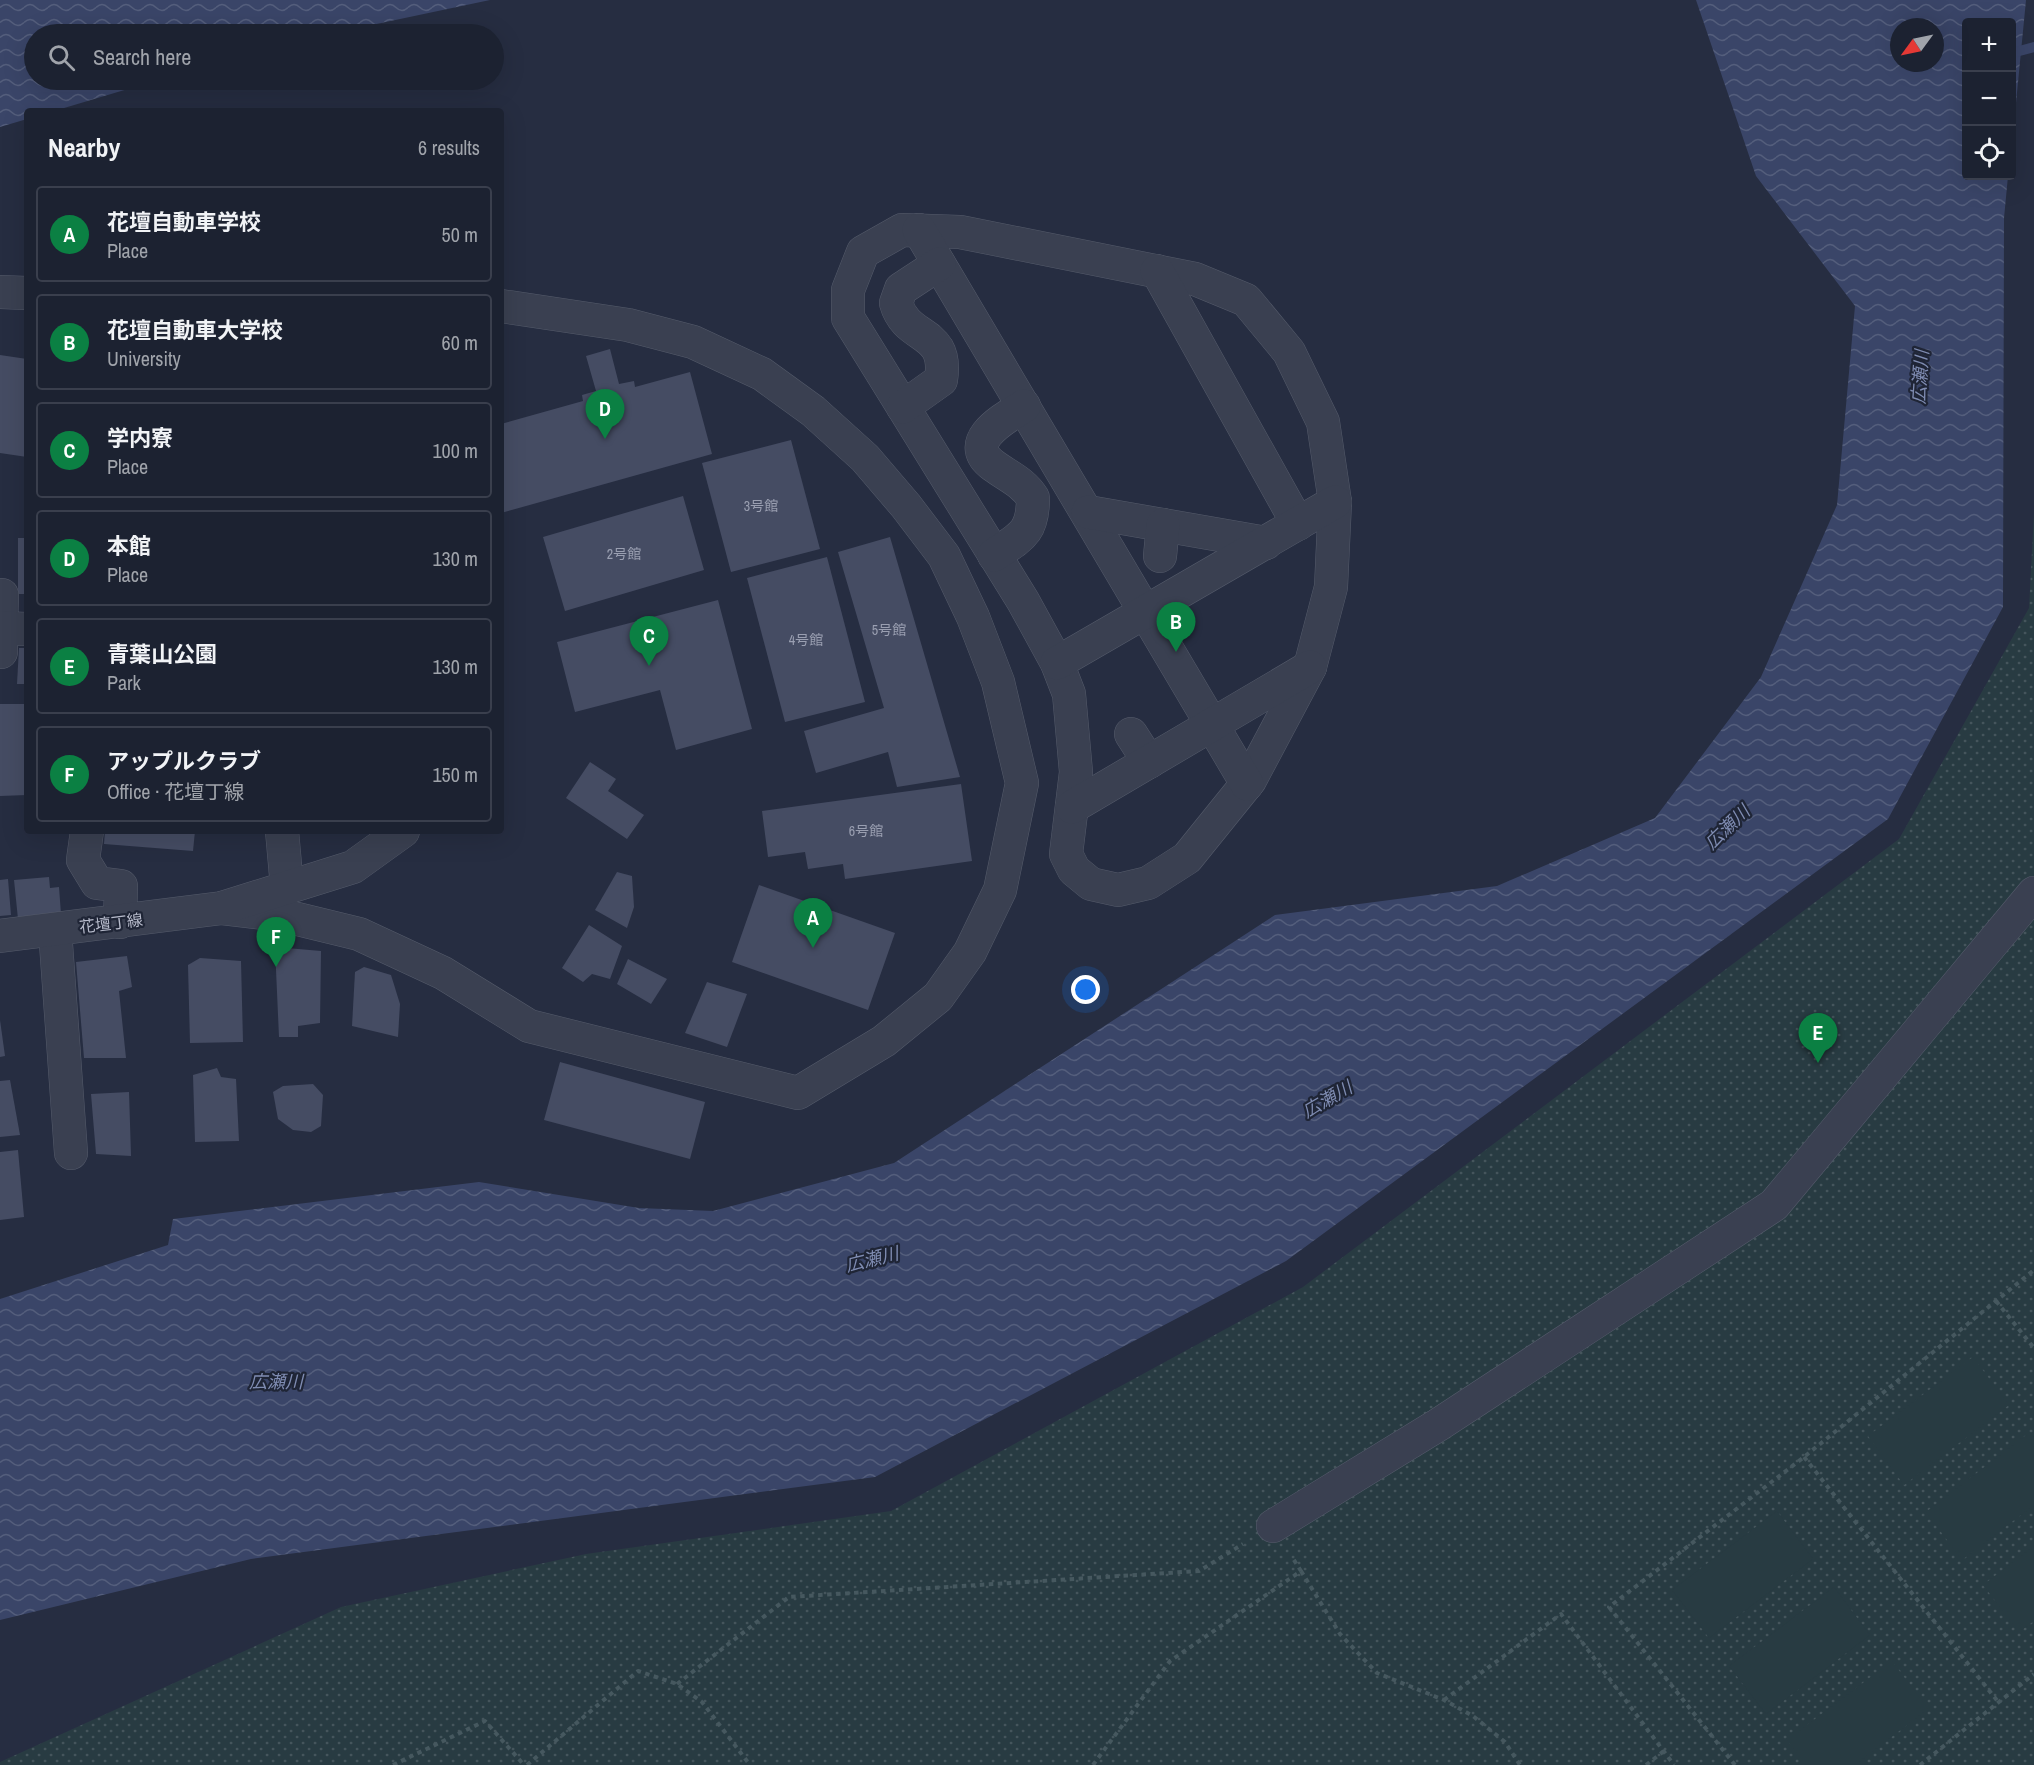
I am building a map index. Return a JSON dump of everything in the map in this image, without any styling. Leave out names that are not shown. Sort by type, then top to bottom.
[{"type":"street","points":[[902,230],[919,230],[960,232],[1195,279],[1246,300],[1289,352],[1323,422],[1335,502],[1331,587],[1310,667],[1247,784],[1187,858],[1148,883],[1118,890],[1091,884],[1074,870],[1066,854],[1076,772],[1069,694],[1057,663],[994,555],[848,318],[846,303],[854,268],[863,252],[902,230]]},
{"type":"street","points":[[919,230],[1247,784]]},
{"type":"street","points":[[903,407],[941,380],[944,363],[932,340],[906,322],[897,303],[901,289],[939,264]]},
{"type":"street","points":[[1157,271],[1298,524]]},
{"type":"street","points":[[0,292],[24,293]]},
{"type":"street","points":[[222,908],[281,915],[359,934],[442,973],[529,1026],[798,1093],[884,1041],[938,997],[970,952],[1000,890],[1022,783],[998,682],[973,616],[944,556],[906,506],[865,458],[813,411],[762,374],[693,342],[628,325],[504,306]]},
{"type":"street","points":[[994,555],[1024,534],[1033,518],[1033,498],[1016,478],[991,464],[985,457],[983,447],[986,433],[999,421],[1024,406]]},
{"type":"street","points":[[1057,663],[1335,502]]},
{"type":"street","points":[[1088,512],[1161,540],[1266,543]]},
{"type":"street","points":[[1,652],[2,596]]},
{"type":"street","points":[[1,628],[24,629]]},
{"type":"street","points":[[1072,807],[1310,667]]},
{"type":"street","points":[[1131,734],[1149,762]]},
{"type":"street","points":[[87,834],[83,860],[97,883],[121,886],[120,922]]},
{"type":"street","points":[[282,834],[287,887]]},
{"type":"street","points":[[222,908],[353,867],[399,834]]},
{"type":"street","points":[[1273,1527],[1438,1425],[1774,1205],[2034,893]]},
{"type":"street","name":"花壇丁線","points":[[0,936],[222,908]]},
{"type":"street","points":[[55,930],[71,1153]]},
{"type":"path","points":[[1735,1765],[1609,1607],[1804,1457],[2034,1270]]},
{"type":"path","points":[[1996,1301],[2034,1348]]},
{"type":"path","points":[[1804,1457],[1999,1703]]},
{"type":"path","points":[[676,1683],[789,1597],[1199,1571],[1273,1527],[1340,1634],[1377,1673],[1444,1700],[1473,1716],[1505,1742],[1520,1765]]},
{"type":"path","points":[[1093,1765],[1170,1660],[1301,1571]]},
{"type":"path","points":[[1444,1700],[1561,1614],[1674,1765]]},
{"type":"path","points":[[393,1765],[485,1721],[526,1765],[638,1671],[676,1683],[702,1702],[750,1765]]},
{"type":"path","points":[[1920,1765],[2034,1674]]},
{"type":"path","points":[[1646,1765],[1665,1751]]},
{"type":"shaded area","points":[[2034,513],[2034,1765],[0,1765],[0,1762],[341,1607],[586,1554],[891,1511],[1303,1287],[1899,839],[2029,608]]},
{"type":"shaded area","points":[[1973,1357],[2009,1405],[1904,1485],[1868,1436]]},
{"type":"shaded area","points":[[2030,1432],[2034,1437],[2034,1505],[1962,1560],[1926,1512]]},
{"type":"shaded area","points":[[1777,1511],[1813,1559],[1709,1638],[1672,1590]]},
{"type":"shaded area","points":[[2034,1546],[2034,1621],[2019,1632],[1983,1585]]},
{"type":"shaded area","points":[[1834,1587],[1870,1635],[1766,1714],[1729,1666]]},
{"type":"shaded area","points":[[1892,1661],[1928,1709],[1855,1765],[1806,1765],[1787,1740]]},
{"type":"water","points":[[0,0],[490,0],[376,24],[24,24],[24,90],[124,90],[64,108],[24,108],[24,120],[0,127]]},
{"type":"water","name":"広瀬川","points":[[1696,0],[2026,0],[2016,103],[2016,18],[1962,18],[1962,180],[2008,180],[2004,218],[2003,607],[1888,819],[1286,1261],[875,1477],[251,1559],[0,1620],[0,1299],[168,1245],[173,1219],[479,1182],[639,1208],[713,1211],[894,1163],[1275,915],[1497,886],[1655,818],[1761,677],[1837,505],[1855,306],[1756,176]]},
{"type":"building","points":[[610,349],[619,384],[634,381],[635,387],[690,372],[712,454],[504,512],[504,423],[583,401],[582,395],[596,391],[586,356]]},
{"type":"building","points":[[0,355],[24,359],[24,457],[0,453]]},
{"type":"building","points":[[791,440],[820,549],[731,572],[702,463]]},
{"type":"building","points":[[683,496],[704,570],[565,611],[543,537]]},
{"type":"building","points":[[890,537],[960,777],[897,787],[888,752],[816,773],[804,731],[884,708],[838,552]]},
{"type":"building","points":[[18,538],[24,538],[24,594],[18,594]]},
{"type":"building","points":[[827,557],[865,702],[785,722],[747,578]]},
{"type":"building","points":[[718,600],[752,729],[676,750],[660,690],[575,712],[557,642]]},
{"type":"building","points":[[19,648],[24,648],[24,684],[17,684]]},
{"type":"building","points":[[0,704],[24,704],[24,795],[0,796]]},
{"type":"building","points":[[590,762],[616,779],[608,791],[644,815],[627,839],[566,798]]},
{"type":"building","points":[[961,784],[972,861],[845,879],[843,864],[808,869],[805,852],[768,857],[762,811]]},
{"type":"building","points":[[105,834],[195,834],[193,851],[104,844]]},
{"type":"building","points":[[617,872],[632,876],[634,907],[627,928],[595,910]]},
{"type":"building","points":[[49,877],[50,888],[59,887],[61,914],[18,919],[14,880]]},
{"type":"building","points":[[8,879],[11,915],[0,916],[0,880]]},
{"type":"building","points":[[759,885],[895,933],[868,1010],[732,962]]},
{"type":"building","points":[[589,925],[622,946],[610,979],[592,974],[583,982],[562,968]]},
{"type":"building","points":[[275,947],[321,951],[320,1023],[298,1026],[298,1037],[279,1037]]},
{"type":"building","points":[[127,956],[132,987],[119,991],[126,1058],[84,1058],[76,962]]},
{"type":"building","points":[[200,958],[241,961],[243,1042],[190,1043],[188,965]]},
{"type":"building","points":[[628,959],[667,979],[651,1004],[617,984]]},
{"type":"building","points":[[364,967],[391,975],[400,1004],[398,1037],[352,1026],[355,972]]},
{"type":"building","points":[[707,982],[747,994],[727,1047],[685,1033]]},
{"type":"building","points":[[0,1020],[5,1056],[0,1057]]},
{"type":"building","points":[[560,1062],[705,1102],[690,1159],[544,1120]]},
{"type":"building","points":[[217,1068],[221,1077],[236,1079],[239,1141],[195,1142],[193,1075]]},
{"type":"building","points":[[10,1080],[20,1135],[0,1137],[0,1081]]},
{"type":"building","points":[[313,1084],[323,1095],[321,1126],[311,1132],[293,1130],[278,1119],[273,1092],[283,1086]]},
{"type":"building","points":[[129,1092],[131,1156],[96,1154],[91,1094]]},
{"type":"building","points":[[18,1150],[24,1217],[0,1220],[0,1152]]},
{"type":"waterway","points":[[2016,52],[2034,47]]},
{"type":"place","name":"本館","points":[[605,439]]},
{"type":"place","name":"花壇自動車大学校","points":[[1176,652]]},
{"type":"place","name":"学内寮","points":[[649,666]]},
{"type":"place","name":"花壇自動車学校","points":[[813,948]]},
{"type":"place","name":"アップルクラブ","points":[[276,967]]},
{"type":"place","name":"青葉山公園","points":[[1818,1063]]}]
